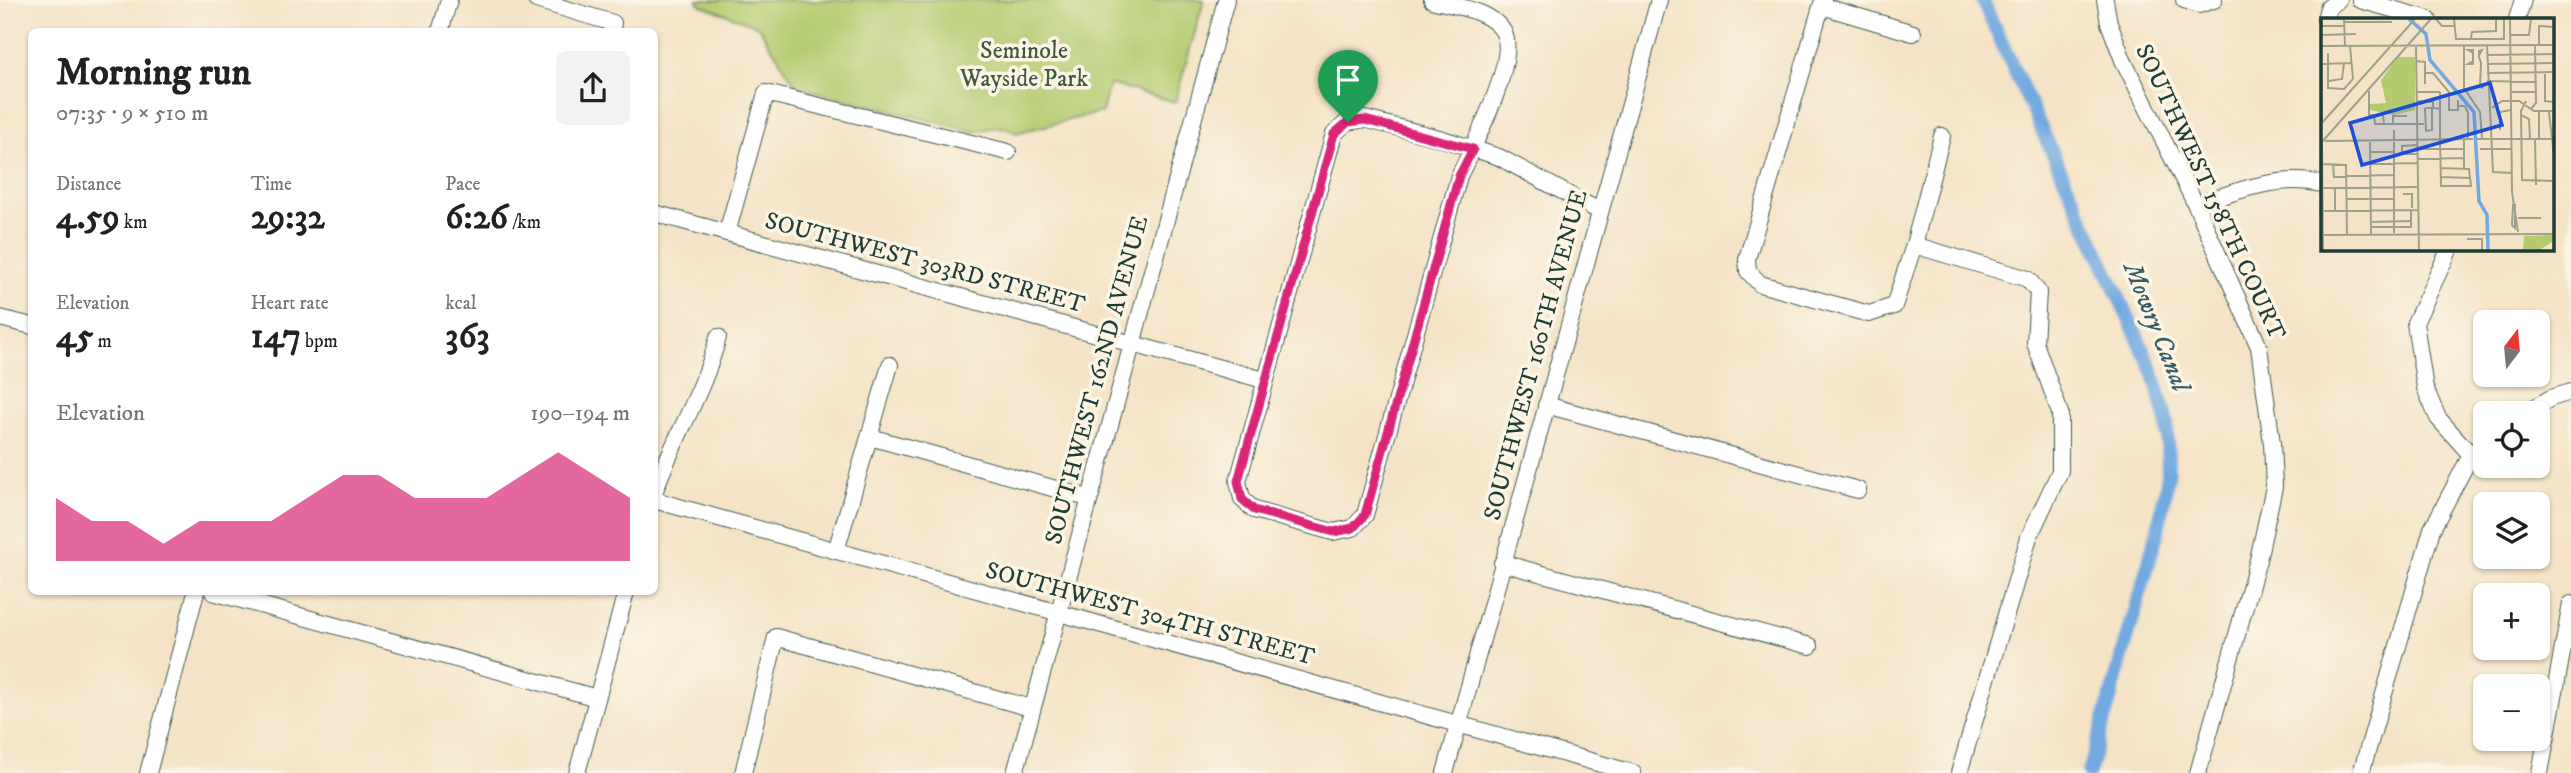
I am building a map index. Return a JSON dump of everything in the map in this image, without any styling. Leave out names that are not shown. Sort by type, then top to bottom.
[{"type":"street","points":[[441,28],[449,0]]},
{"type":"street","points":[[536,0],[612,27]]},
{"type":"street","name":"SOUTHWEST 162ND AVENUE","points":[[1015,773],[1226,0]]},
{"type":"street","points":[[1432,0],[1483,14],[1504,33],[1507,52],[1492,109],[1473,149],[1459,176],[1365,515],[1353,528],[1334,532],[1254,510],[1242,499],[1238,481],[1264,380],[1334,134],[1348,122],[1365,120],[1473,149],[1499,157],[1599,211]]},
{"type":"street","name":"SOUTHWEST 160TH AVENUE","points":[[1445,773],[1659,0]]},
{"type":"street","name":"SOUTHWEST 158TH COURT","points":[[2105,0],[2109,23],[2123,60],[2196,205],[2259,347],[2272,443],[2274,487],[2258,561],[2197,773]]},
{"type":"street","points":[[2184,0],[2199,5],[2214,0]]},
{"type":"street","points":[[2325,18],[2328,8],[2338,0]]},
{"type":"street","points":[[2360,0],[2383,3],[2425,18]]},
{"type":"street","points":[[2517,18],[2523,0]]},
{"type":"street","points":[[1913,33],[1823,3],[1747,259],[1748,271],[1760,284],[1869,314],[1894,306],[1914,245],[1942,136]]},
{"type":"street","points":[[727,233],[766,93],[1008,152]]},
{"type":"street","points":[[2196,205],[2250,186],[2306,180],[2321,184]]},
{"type":"street","name":"SOUTHWEST 303RD STREET","points":[[658,214],[1264,380]]},
{"type":"street","points":[[1914,245],[2028,279],[2038,292],[2035,343],[2060,413],[2060,471],[2029,537],[1959,773]]},
{"type":"street","points":[[2361,773],[2432,529],[2471,455],[2438,418],[2425,388],[2415,323],[2449,250]]},
{"type":"street","points":[[0,318],[28,325]]},
{"type":"street","points":[[658,482],[669,452],[704,384],[718,337]]},
{"type":"street","points":[[836,551],[890,365]]},
{"type":"street","points":[[2546,401],[2571,392]]},
{"type":"street","points":[[1546,405],[1858,490]]},
{"type":"street","points":[[870,438],[1088,498]]},
{"type":"street","name":"SOUTHWEST 304TH STREET","points":[[658,501],[1458,722],[1633,773]]},
{"type":"street","points":[[1502,563],[1810,646]]},
{"type":"street","points":[[148,773],[195,595]]},
{"type":"street","points":[[224,595],[597,698]]},
{"type":"street","points":[[577,773],[625,595]]},
{"type":"street","points":[[2540,773],[2564,668],[2571,604]]},
{"type":"street","points":[[743,773],[776,637],[1031,708]]},
{"type":"green space","name":"Seminole Wayside Park","points":[[697,0],[1204,0],[1175,102],[1109,84],[1102,112],[1016,133],[1001,127],[975,132],[797,87],[758,26],[701,5]]},
{"type":"waterway","name":"Mowry Canal","points":[[1982,0],[2153,371],[2167,422],[2168,476],[2158,530],[2089,773]]},
{"type":"route","points":[[1365,120],[1473,149],[1459,176],[1365,515],[1353,528],[1334,532],[1254,510],[1242,499],[1238,481],[1334,134],[1348,122],[1365,120]]}]
